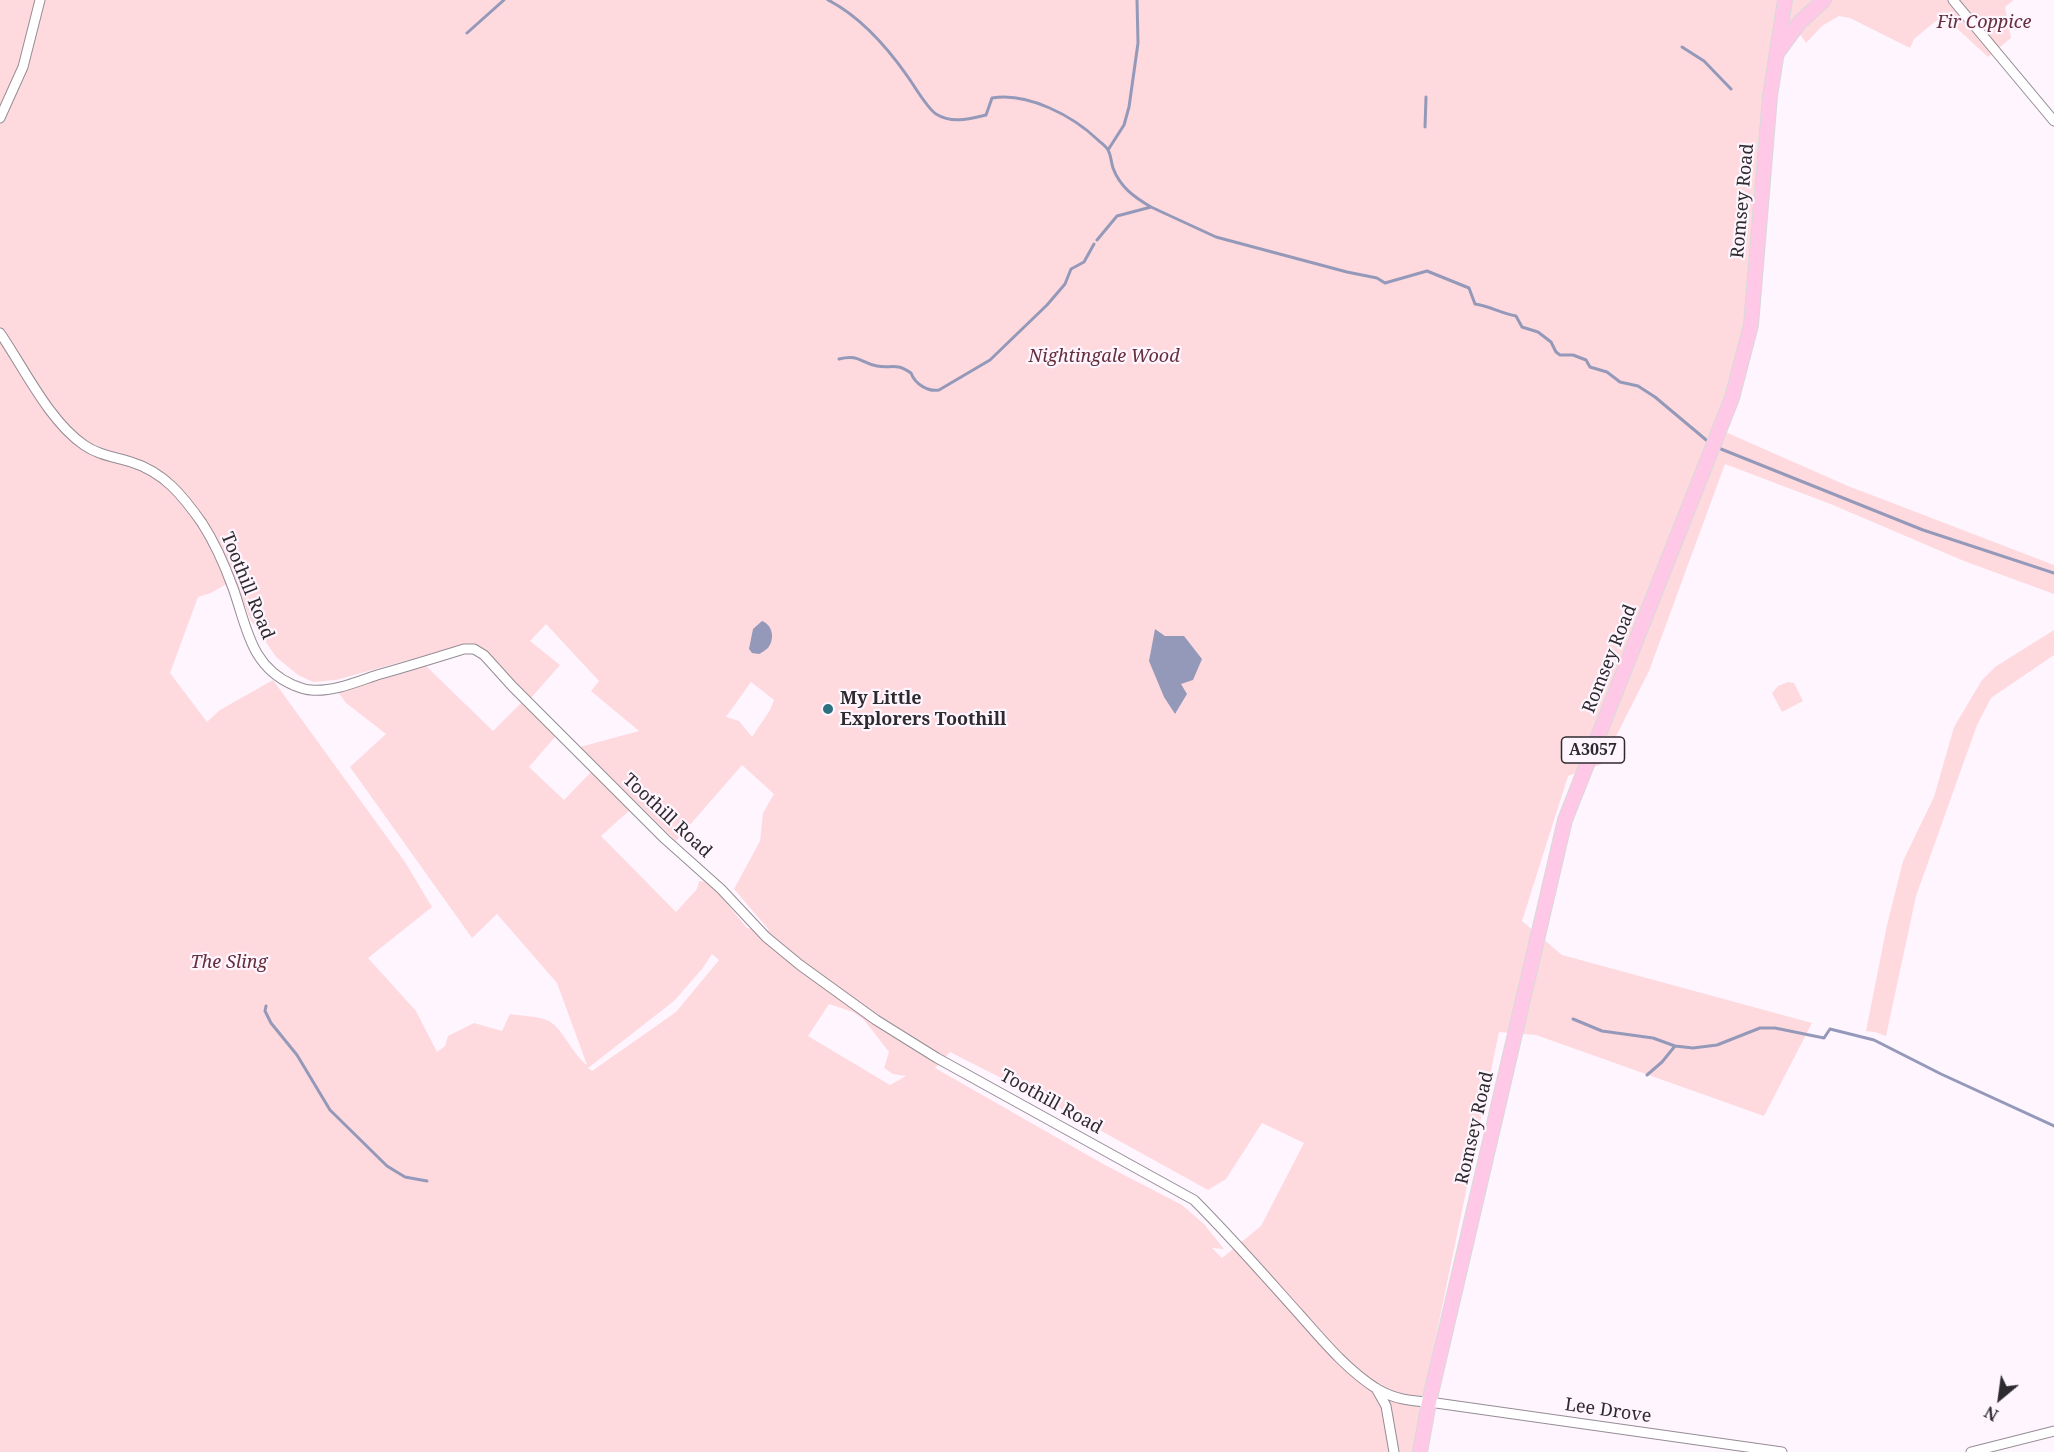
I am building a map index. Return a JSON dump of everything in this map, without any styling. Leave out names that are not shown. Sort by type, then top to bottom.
[{"type":"main road","name":"Romsey Road","points":[[1420,1452],[1429,1402],[1565,820],[1732,398],[1751,325],[1770,96],[1785,0]]},
{"type":"main road","name":"Romsey Road","points":[[1776,55],[1799,23],[1824,0]]},
{"type":"street","points":[[0,118],[23,68],[40,0]]},
{"type":"street","points":[[1953,0],[2054,121]]},
{"type":"street","name":"Toothill Road","points":[[0,333],[49,408],[83,445],[98,453],[134,463],[151,471],[169,482],[184,497],[222,558],[250,641],[264,664],[279,676],[309,690],[325,689],[464,649],[474,649],[484,655],[632,806],[721,889],[766,937],[791,958],[876,1020],[937,1058],[1194,1200],[1217,1222],[1326,1344],[1358,1375],[1376,1388],[1408,1401],[1429,1402]]},
{"type":"street","name":"Toothill Road","points":[[1376,1388],[1386,1406],[1394,1452]]},
{"type":"street","name":"Lee Drove","points":[[1429,1402],[1782,1452]]},
{"type":"street","points":[[1971,1452],[2054,1431]]},
{"type":"green space","points":[[0,0],[1778,0],[1746,324],[1727,394],[1714,427],[1848,486],[2054,565],[2054,594],[1964,561],[1833,505],[1725,464],[1649,671],[1602,764],[1568,776],[1522,921],[1562,955],[1812,1023],[1764,1116],[1536,1035],[1499,1032],[1412,1452],[0,1452]],"holes":[[[235,579],[250,619],[276,657],[298,675],[313,682],[336,680],[469,645],[486,651],[511,680],[531,698],[560,665],[530,641],[546,624],[599,681],[591,691],[639,731],[580,747],[676,841],[742,765],[774,794],[763,813],[760,841],[734,889],[769,930],[747,928],[709,882],[699,881],[697,889],[676,912],[601,836],[630,810],[591,772],[564,800],[529,767],[555,737],[522,702],[493,731],[426,666],[338,692],[346,703],[386,734],[350,767],[472,938],[497,914],[557,983],[587,1065],[549,1021],[510,1014],[502,1031],[474,1023],[448,1036],[445,1046],[437,1052],[416,1011],[368,958],[432,907],[405,862],[273,680],[220,710],[207,722],[170,673],[198,597],[211,593]],[[1155,630],[1165,636],[1180,684]],[[751,682],[774,700],[752,737],[739,721],[726,717]],[[712,954],[719,960],[676,1012],[592,1071],[588,1068],[674,1001]],[[829,1004],[853,1012],[864,1020],[889,1052],[884,1068],[893,1074],[906,1076],[890,1085],[808,1036]],[[950,1052],[1058,1107],[1208,1190],[1226,1179],[1262,1123],[1304,1143],[1261,1226],[1222,1258],[1212,1248],[1224,1249],[1204,1224],[1182,1205],[1105,1165],[935,1068]]]},
{"type":"green space","points":[[1792,0],[1814,0],[1789,25]]},
{"type":"green space","name":"Fir Coppice","points":[[1832,0],[2014,0],[2005,7],[2011,38],[1988,57],[1950,22],[1937,20],[1914,39],[1910,48],[1850,18],[1839,16],[1822,26],[1806,43],[1799,33],[1818,11]]},
{"type":"green space","points":[[2054,630],[2054,655],[1991,698],[1977,725],[1916,896],[1886,1036],[1866,1031],[1887,925],[1903,861],[1934,797],[1954,727],[1982,680],[1995,667]]},
{"type":"green space","points":[[1788,682],[1794,683],[1803,701],[1782,712],[1772,693],[1778,686]]},
{"type":"water","points":[[762,621],[771,629],[772,641],[768,648],[759,654],[752,653],[749,649],[753,629]]},
{"type":"water","points":[[1155,629],[1165,636],[1184,636],[1202,659],[1193,680],[1181,684],[1187,694],[1175,714],[1164,697],[1149,661]]},
{"type":"waterway","points":[[467,33],[504,0]]},
{"type":"waterway","points":[[828,0],[851,15],[872,34],[936,114],[954,120],[986,115],[992,98],[1006,97],[1035,102],[1049,108],[1076,122],[1105,146],[1120,181],[1133,195],[1151,207]]},
{"type":"waterway","points":[[1108,150],[1124,125],[1129,107],[1138,43],[1137,0]]},
{"type":"waterway","points":[[1682,47],[1704,61],[1731,89]]},
{"type":"waterway","points":[[1425,127],[1426,97]]},
{"type":"waterway","points":[[1097,240],[1117,216],[1151,207],[1216,237],[1377,278],[1385,283],[1427,271],[1469,288],[1475,304],[1516,316],[1522,327],[1538,332],[1551,342],[1560,355],[1573,355],[1586,360],[1590,367],[1607,372],[1620,382],[1638,386],[1655,397],[1711,444]]},
{"type":"waterway","points":[[839,359],[856,358],[871,365],[901,368],[911,373],[922,386],[931,390],[939,390],[990,360],[1047,305],[1065,284],[1071,269],[1084,262],[1094,244]]},
{"type":"waterway","points":[[1716,447],[1923,530],[2054,573]]},
{"type":"waterway","points":[[266,1006],[265,1011],[271,1023],[297,1055],[330,1110],[387,1166],[405,1177],[427,1181]]},
{"type":"waterway","points":[[1573,1019],[1602,1031],[1653,1038],[1675,1046],[1693,1048],[1717,1045],[1760,1028],[1775,1028],[1824,1038],[1830,1029],[1874,1040],[2054,1126]]},
{"type":"waterway","points":[[1647,1075],[1675,1046]]},
{"type":"place","name":"My Little Explorers Toothill","points":[[828,709]]},
{"type":"park label","name":"Nightingale Wood","points":[[1104,357]]},
{"type":"park label","name":"The Sling","points":[[229,963]]}]
